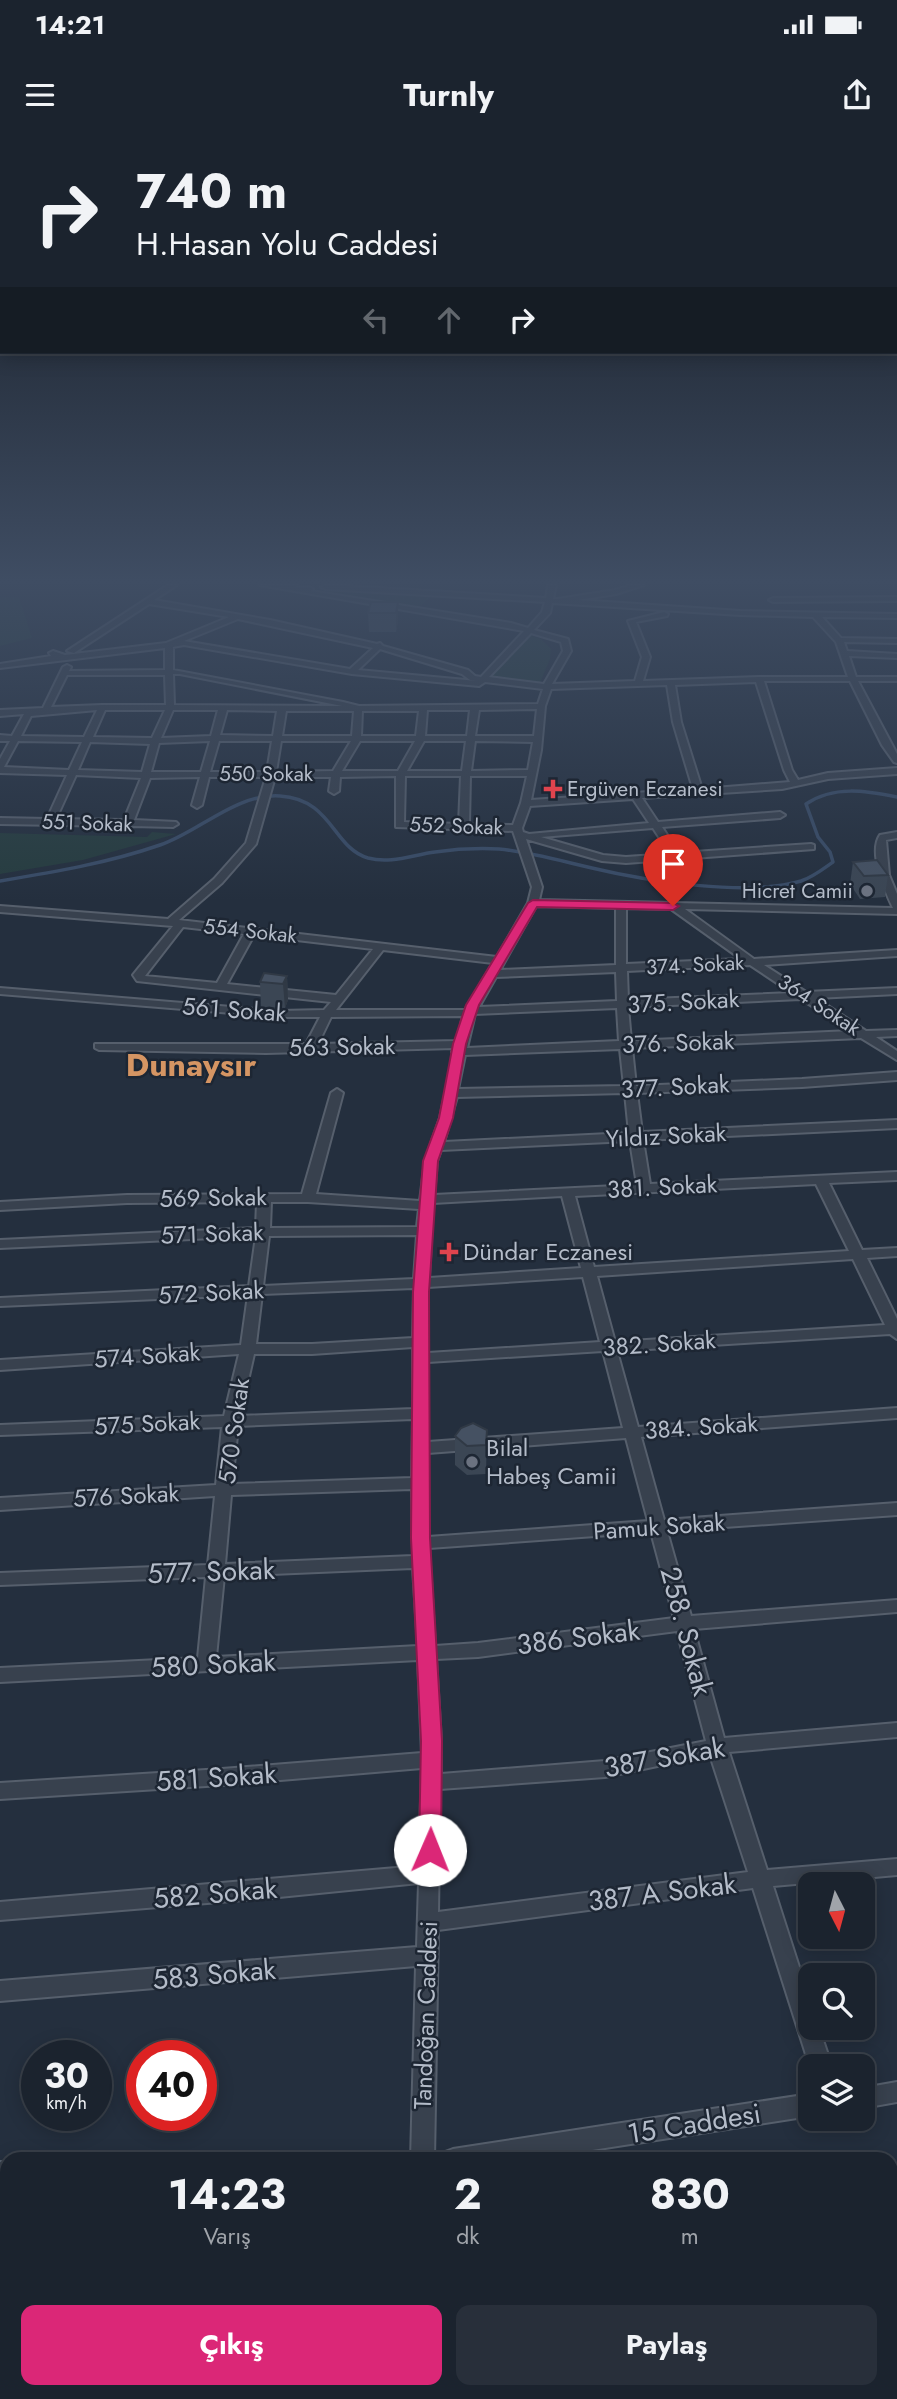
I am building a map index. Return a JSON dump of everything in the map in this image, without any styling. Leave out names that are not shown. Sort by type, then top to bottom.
[{"type":"street","points":[[46,710],[54,690]]},
{"type":"street","points":[[127,825],[146,775],[155,741],[170,707],[169,690]]},
{"type":"street","points":[[275,690],[358,709]]},
{"type":"street","points":[[547,690],[541,706],[522,835],[537,887],[533,903],[897,908],[883,870],[883,837],[897,835]]},
{"type":"street","points":[[672,690],[677,722],[698,791]]},
{"type":"street","points":[[763,690],[788,770],[796,784]]},
{"type":"street","points":[[857,690],[886,745],[897,760]]},
{"type":"street","points":[[464,826],[466,773],[475,706]]},
{"type":"street","points":[[0,713],[102,707],[424,709],[541,706]]},
{"type":"street","points":[[50,822],[102,707]]},
{"type":"street","points":[[282,707],[279,738],[270,778],[251,844],[218,881],[175,922],[139,975],[141,979],[339,999]]},
{"type":"street","points":[[197,805],[208,774],[223,708]]},
{"type":"street","points":[[334,791],[337,773],[356,740],[358,709]]},
{"type":"street","points":[[401,773],[420,740],[424,709]]},
{"type":"street","points":[[0,768],[28,714],[46,710]]},
{"type":"street","points":[[0,738],[155,741],[216,738],[538,739]]},
{"type":"street","name":"550 Sokak","points":[[0,768],[70,774],[208,774],[270,778],[337,773],[532,773]]},
{"type":"street","points":[[526,803],[796,784],[828,776],[897,771]]},
{"type":"street","name":"552 Sokak","points":[[401,773],[398,825],[464,826],[522,835]]},
{"type":"street","points":[[635,795],[677,858]]},
{"type":"street","points":[[522,835],[780,815]]},
{"type":"street","name":"551 Sokak","points":[[0,821],[173,824]]},
{"type":"street","points":[[522,835],[602,858],[626,860],[811,847]]},
{"type":"street","points":[[883,870],[897,871]]},
{"type":"street","name":"Tandoğan Caddesi","points":[[422,2152],[432,1760],[420,1483],[421,1283],[426,1202],[431,1161],[452,1093],[459,1048],[470,1012],[533,903]]},
{"type":"street","points":[[621,905],[619,969],[636,1138],[644,1188]]},
{"type":"street","name":"364 Sokak","points":[[673,906],[752,962],[897,1056]]},
{"type":"street","name":"554 Sokak","points":[[0,909],[252,930],[381,946],[496,967]]},
{"type":"street","points":[[220,988],[252,930]]},
{"type":"street","points":[[310,1048],[327,1014],[381,946]]},
{"type":"street","name":"374. Sokak","points":[[496,967],[619,969],[897,953]]},
{"type":"street","name":"561 Sokak","points":[[0,991],[280,1014],[470,1012]]},
{"type":"street","name":"375. Sokak","points":[[470,1012],[897,991]]},
{"type":"street","name":"376. Sokak","points":[[459,1048],[628,1045],[897,1033]]},
{"type":"street","name":"563 Sokak","points":[[99,1046],[459,1048]]},
{"type":"street","name":"377. Sokak","points":[[452,1093],[802,1083],[897,1076]]},
{"type":"street","points":[[308,1198],[337,1093]]},
{"type":"street","name":"Yıldız Sokak","points":[[436,1146],[897,1124]]},
{"type":"street","name":"381. Sokak","points":[[426,1202],[567,1192],[897,1176]]},
{"type":"street","points":[[821,1180],[896,1330]]},
{"type":"street","name":"258. Sokak","points":[[567,1192],[587,1274],[634,1432],[718,1746],[817,2054]]},
{"type":"street","name":"570 Sokak","points":[[206,1665],[226,1490],[231,1419],[248,1349],[263,1232],[264,1198]]},
{"type":"street","name":"569 Sokak","points":[[0,1206],[127,1199],[308,1198],[426,1202]]},
{"type":"street","name":"571 Sokak","points":[[0,1244],[263,1232],[424,1231]]},
{"type":"street","name":"572 Sokak","points":[[0,1302],[587,1274],[897,1252]]},
{"type":"street","name":"382. Sokak","points":[[421,1350],[608,1348],[896,1330]]},
{"type":"street","name":"574 Sokak","points":[[0,1365],[248,1349],[421,1350]]},
{"type":"street","name":"384. Sokak","points":[[420,1448],[897,1413]]},
{"type":"street","name":"575 Sokak","points":[[0,1430],[231,1419],[420,1414]]},
{"type":"street","name":"576 Sokak","points":[[0,1504],[226,1490],[420,1483]]},
{"type":"street","name":"Pamuk Sokak","points":[[421,1543],[897,1509]]},
{"type":"street","name":"577. Sokak","points":[[0,1579],[422,1562]]},
{"type":"street","name":"386 Sokak","points":[[427,1652],[478,1650],[686,1623],[897,1606]]},
{"type":"street","name":"580 Sokak","points":[[0,1675],[427,1652]]},
{"type":"street","name":"387 Sokak","points":[[431,1782],[605,1769],[718,1746],[897,1730]]},
{"type":"street","name":"581 Sokak","points":[[0,1791],[432,1760]]},
{"type":"street","name":"387 A Sokak","points":[[428,1922],[760,1879],[897,1867]]},
{"type":"street","name":"582 Sokak","points":[[0,1911],[429,1873]]},
{"type":"street","name":"583 Sokak","points":[[0,1991],[427,1955]]},
{"type":"street","points":[[875,2096],[897,2092]]},
{"type":"street","name":"15 Caddesi","points":[[505,2152],[798,2107]]},
{"type":"green space","points":[[152,832],[176,834],[83,860],[0,874],[0,833],[147,837]]},
{"type":"building","points":[[877,860],[888,875],[864,876],[853,862]]},
{"type":"building","points":[[264,973],[287,976],[283,984],[260,982]]},
{"type":"building","points":[[473,1423],[487,1430],[486,1445],[467,1446],[455,1436],[461,1428]]},
{"type":"waterway","points":[[0,881],[121,857],[175,839],[218,814],[248,801],[280,796],[297,799],[311,806],[356,853],[377,860],[393,860],[451,850],[499,849],[668,882],[726,887],[779,886],[801,881],[833,862],[830,852],[818,837],[806,804],[828,794],[850,791],[897,797]]},
{"type":"place","name":"Ergüven Eczanesi","points":[[553,789]]},
{"type":"place","name":"Hicret Camii","points":[[867,891]]},
{"type":"place","name":"Dündar Eczanesi","points":[[449,1252]]},
{"type":"place","name":"Bilal Habeş Camii","points":[[472,1462]]},
{"type":"district","name":"Dunaysır","points":[[191,1065]]},
{"type":"route","points":[[430,1850],[432,1741],[420,1538],[421,1292],[431,1161],[446,1118],[459,1044],[472,1005],[533,903],[673,906]]}]
